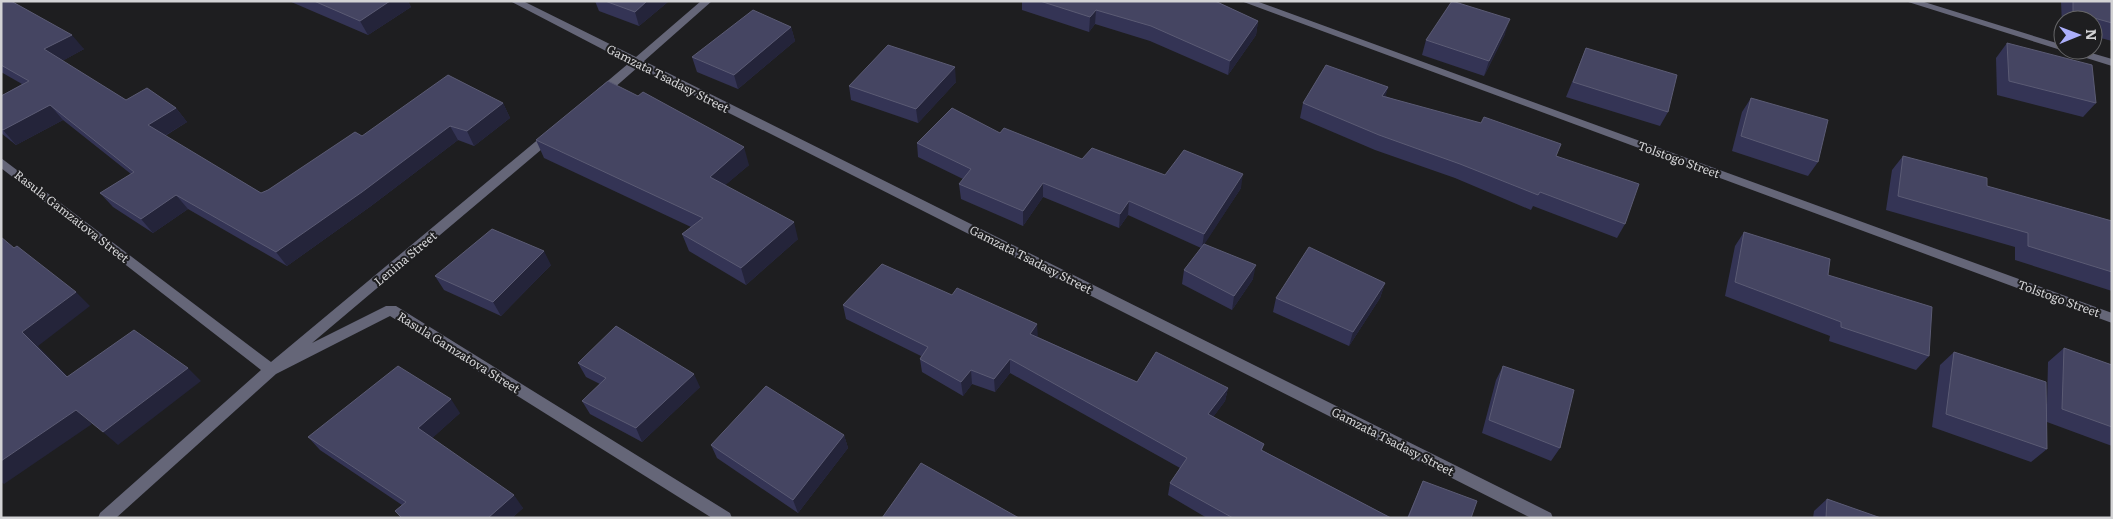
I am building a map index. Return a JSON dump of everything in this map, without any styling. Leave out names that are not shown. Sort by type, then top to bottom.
[{"type":"street","name":"Gamzata Tsadasy Street","points":[[515,1],[1546,518]]},
{"type":"street","points":[[592,101],[707,1]]},
{"type":"street","name":"Tolstogo Street","points":[[1246,1],[2112,318]]},
{"type":"street","points":[[1910,1],[2053,45]]},
{"type":"street","name":"Lenina Street","points":[[105,518],[272,370],[561,126]]},
{"type":"street","name":"Rasula Gamzatova Street","points":[[1,162],[272,370],[391,310],[726,518]]},
{"type":"building","points":[[1,1],[11,1],[72,35],[44,49],[126,100],[147,88],[176,108],[148,125],[261,193],[355,132],[362,136],[448,75],[503,103],[467,131],[450,126],[362,192],[276,252],[176,195],[141,219],[100,193],[134,172],[50,105],[3,130],[1,129],[1,96],[29,81],[1,65]]},
{"type":"building","points":[[314,1],[390,1],[360,21]]},
{"type":"building","points":[[605,1],[647,1],[635,12]]},
{"type":"building","points":[[1040,1],[1215,1],[1258,21],[1230,61],[1151,26],[1096,10],[1090,17]]},
{"type":"building","points":[[1452,1],[1510,19],[1489,61],[1426,40]]},
{"type":"building","points":[[2073,1],[2112,1],[2112,23],[2103,20],[2103,10],[2073,10]]},
{"type":"building","points":[[753,10],[791,27],[734,75],[692,57]]},
{"type":"building","points":[[2007,43],[2053,55],[2053,60],[2073,60],[2092,65],[2096,103],[2009,81]]},
{"type":"building","points":[[888,45],[955,67],[916,109],[849,86]]},
{"type":"building","points":[[1586,48],[1677,75],[1668,112],[1573,82]]},
{"type":"building","points":[[1326,65],[1388,87],[1382,96],[1481,123],[1484,117],[1561,144],[1556,156],[1639,184],[1625,224],[1540,192],[1538,195],[1379,135],[1303,103]]},
{"type":"building","points":[[608,81],[638,96],[643,92],[744,147],[710,177],[794,222],[741,268],[682,234],[703,218],[536,140]]},
{"type":"building","points":[[1751,98],[1828,120],[1818,162],[1741,136]]},
{"type":"building","points":[[952,108],[1000,133],[1004,128],[1082,159],[1092,148],[1165,175],[1184,150],[1243,174],[1204,234],[1129,201],[1120,214],[1043,183],[1023,211],[959,184],[971,169],[917,143]]},
{"type":"building","points":[[1903,156],[1987,178],[1987,186],[2112,221],[2112,272],[2028,246],[2028,233],[1898,196]]},
{"type":"building","points":[[492,229],[544,251],[493,302],[435,276]]},
{"type":"building","points":[[1744,232],[1830,259],[1828,275],[1932,307],[1929,356],[1841,327],[1841,322],[1735,282]]},
{"type":"building","points":[[1,237],[14,248],[17,246],[76,292],[22,332],[67,377],[134,330],[188,368],[103,432],[76,410],[1,461]]},
{"type":"building","points":[[1204,244],[1256,265],[1234,296],[1184,270]]},
{"type":"building","points":[[1309,247],[1385,283],[1353,332],[1276,298]]},
{"type":"building","points":[[882,264],[952,295],[957,288],[1037,324],[1030,334],[1137,382],[1156,352],[1228,388],[1208,414],[1264,444],[1261,450],[1391,518],[1233,518],[1170,483],[1187,458],[1010,359],[994,379],[971,370],[961,382],[920,359],[928,347],[843,305]]},
{"type":"building","points":[[616,326],[694,374],[636,428],[582,401],[606,378],[578,363]]},
{"type":"building","points":[[2064,348],[2112,365],[2112,427],[2062,409]]},
{"type":"building","points":[[1954,352],[2046,382],[2047,449],[1946,414]]},
{"type":"building","points":[[398,366],[451,399],[418,428],[514,495],[488,518],[402,518],[395,511],[406,502],[308,437]]},
{"type":"building","points":[[1503,366],[1574,390],[1560,448],[1489,420]]},
{"type":"building","points":[[766,386],[844,435],[793,500],[711,445]]},
{"type":"building","points":[[921,463],[1019,518],[882,518]]},
{"type":"building","points":[[1423,481],[1477,501],[1471,518],[1408,518]]},
{"type":"building","points":[[1827,499],[1881,518],[1826,518]]}]
